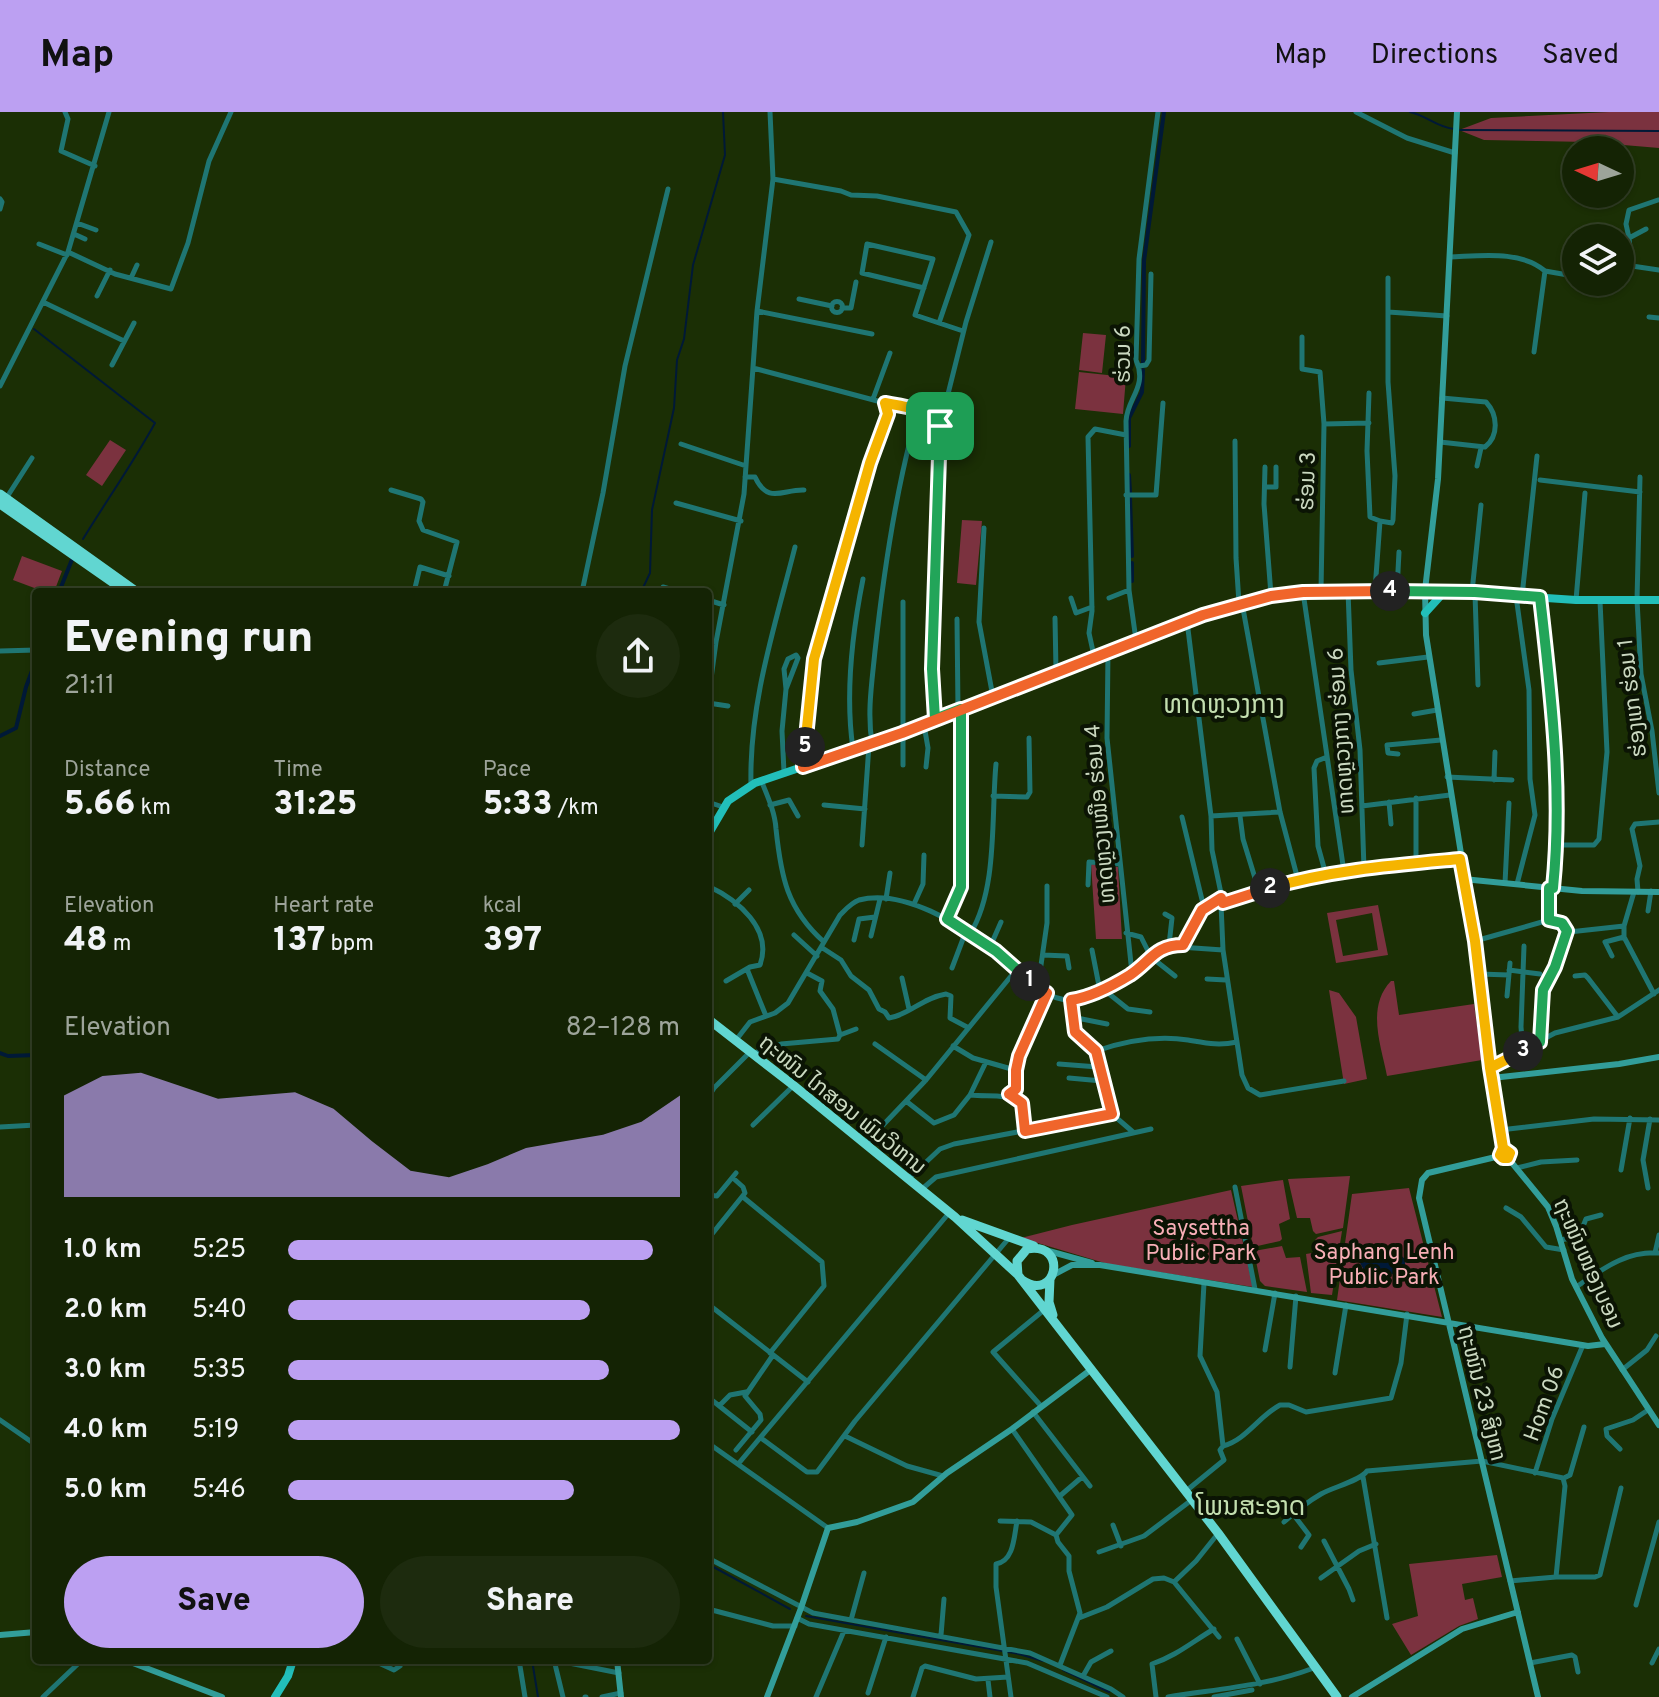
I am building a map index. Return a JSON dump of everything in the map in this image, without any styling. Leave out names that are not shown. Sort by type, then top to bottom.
[{"type":"highway","points":[[2,499],[119,588]]},
{"type":"highway","points":[[2,499],[131,588]]},
{"type":"highway","name":"ຖະໜົນ ໄກສອນ ພົມວິຫານ","points":[[712,1022],[952,1215],[1020,1277],[1186,1492],[1334,1697]]},
{"type":"highway","name":"ຖະໜົນ ໄກສອນ ພົມວິຫານ","points":[[952,1215],[1041,1249]]},
{"type":"highway","points":[[1027,1249],[1041,1249],[1053,1261],[1051,1277],[1044,1284],[1035,1286],[1020,1277],[1017,1261],[1021,1254],[1027,1249]]},
{"type":"highway","name":"ຖະໜົນ ໄກສອນ ພົມວິຫານ","points":[[1051,1277],[1049,1302],[1060,1335],[1216,1536],[1334,1697]]},
{"type":"main road","points":[[712,828],[723,807],[761,780],[902,733],[1187,621],[1271,596],[1321,591],[1425,590],[1576,600],[1659,600]]},
{"type":"main road","points":[[1425,613],[1446,591]]},
{"type":"main road","points":[[275,1697],[294,1664]]},
{"type":"main road","points":[[282,1697],[294,1664]]},
{"type":"street","points":[[65,112],[68,119],[61,151],[95,166]]},
{"type":"street","points":[[0,386],[67,253],[109,112]]},
{"type":"street","points":[[39,244],[115,274],[171,289],[188,243],[209,161],[231,112]]},
{"type":"street","points":[[712,665],[741,521],[757,311],[773,179],[770,112]]},
{"type":"street","name":"ຮ່ວມ 6","points":[[1136,640],[1129,590],[1126,413],[1138,392],[1139,259],[1158,112]]},
{"type":"street","points":[[1356,112],[1407,138],[1455,153]]},
{"type":"street","name":"ຖະໜົນໜອງບອນ","points":[[1457,114],[1440,442],[1425,613],[1428,657],[1475,941],[1490,1068],[1503,1148],[1510,1151],[1504,1157],[1517,1168],[1548,1207],[1576,1287],[1603,1341],[1659,1425]]},
{"type":"street","points":[[773,179],[956,212],[969,235],[939,323]]},
{"type":"street","points":[[583,588],[625,366],[668,189]]},
{"type":"street","points":[[0,199],[0,209]]},
{"type":"street","points":[[1626,224],[1629,210],[1658,200]]},
{"type":"street","points":[[77,223],[96,230]]},
{"type":"street","points":[[1634,235],[1646,229]]},
{"type":"street","points":[[74,234],[85,239]]},
{"type":"street","points":[[935,719],[932,669],[940,426],[991,242]]},
{"type":"street","points":[[924,288],[862,273],[867,244],[933,259],[924,288],[915,315],[964,331]]},
{"type":"street","points":[[1450,257],[1512,258],[1562,274]]},
{"type":"street","points":[[131,278],[137,265]]},
{"type":"street","points":[[1634,266],[1659,270]]},
{"type":"street","points":[[97,296],[110,270]]},
{"type":"street","points":[[1534,352],[1545,271]]},
{"type":"street","points":[[1139,366],[1146,365],[1149,360],[1151,274]]},
{"type":"street","points":[[1369,393],[1370,517],[1392,523],[1395,476],[1388,382],[1388,278]]},
{"type":"street","points":[[799,299],[837,309],[851,308],[856,282]]},
{"type":"street","points":[[43,302],[124,341]]},
{"type":"street","points":[[834,326],[837,309]]},
{"type":"street","points":[[757,311],[872,334]]},
{"type":"street","points":[[1388,312],[1447,316]]},
{"type":"street","points":[[1649,317],[1659,318]]},
{"type":"street","points":[[112,365],[134,323]]},
{"type":"street","name":"ຮ່ອມ 3","points":[[1302,337],[1302,369],[1320,372],[1324,424],[1321,591]]},
{"type":"street","points":[[873,399],[890,353]]},
{"type":"street","points":[[753,368],[885,403],[916,408],[929,414],[940,426]]},
{"type":"street","points":[[1440,442],[1481,448],[1490,444],[1495,422],[1486,402],[1442,398]]},
{"type":"street","points":[[803,767],[814,659],[870,463],[888,414],[885,403]]},
{"type":"street","points":[[1126,495],[1156,495],[1163,403]]},
{"type":"street","points":[[1324,424],[1369,423]]},
{"type":"street","points":[[1094,656],[1089,633],[1092,607],[1088,437],[1095,429],[1126,435]]},
{"type":"street","points":[[862,845],[871,692],[886,564],[898,487],[911,437]]},
{"type":"street","points":[[1235,441],[1236,558],[1241,604],[1280,812],[1298,880]]},
{"type":"street","points":[[681,444],[746,466]]},
{"type":"street","points":[[1477,466],[1481,448]]},
{"type":"street","points":[[1517,884],[1535,815],[1530,779],[1529,690],[1519,595],[1537,456]]},
{"type":"street","points":[[2,499],[32,458]]},
{"type":"street","points":[[1265,467],[1271,596]]},
{"type":"street","points":[[1265,487],[1276,487],[1276,467]]},
{"type":"street","points":[[745,477],[755,477],[761,489],[773,494],[804,490]]},
{"type":"street","name":"ຮ່ອງແກ ຮ່ອມ 1","points":[[1640,477],[1637,600],[1641,674],[1659,793]]},
{"type":"street","points":[[1540,480],[1640,492]]},
{"type":"street","points":[[391,490],[421,499],[419,521],[423,530],[457,542],[445,588]]},
{"type":"street","points":[[1576,600],[1585,493]]},
{"type":"street","points":[[676,503],[741,521]]},
{"type":"street","points":[[1478,685],[1474,592],[1481,505]]},
{"type":"street","points":[[1375,591],[1380,521]]},
{"type":"street","points":[[984,528],[979,622],[993,697]]},
{"type":"street","points":[[751,785],[750,749],[754,710],[795,547]]},
{"type":"street","points":[[1397,591],[1399,552]]},
{"type":"street","points":[[415,588],[420,567],[449,576]]},
{"type":"street","points":[[853,749],[850,718],[852,648],[863,579]]},
{"type":"street","points":[[1109,598],[1129,590]]},
{"type":"street","name":"ທາດຫຼວງກາງ ຮ່ອມ 6","points":[[1348,591],[1364,869]]},
{"type":"street","points":[[1303,592],[1344,872]]},
{"type":"street","points":[[1540,597],[1554,715],[1557,845],[1549,920]]},
{"type":"street","points":[[1071,598],[1076,613],[1092,607]]},
{"type":"street","points":[[712,601],[724,605]]},
{"type":"street","points":[[1557,845],[1594,845],[1599,839],[1607,752],[1600,601]]},
{"type":"street","points":[[903,602],[903,765]]},
{"type":"street","points":[[1055,618],[1056,671]]},
{"type":"street","points":[[947,919],[961,887],[957,619]]},
{"type":"street","points":[[1187,621],[1211,816],[1212,850],[1222,901],[1226,980],[1242,1075],[1248,1088],[1260,1095],[1344,1081]]},
{"type":"street","points":[[712,642],[716,642]]},
{"type":"street","points":[[0,651],[32,650]]},
{"type":"street","name":"ທາດຫຼວງເໜືອ ຮ່ອມ 4","points":[[1108,651],[1107,738],[1132,974]]},
{"type":"street","points":[[784,772],[785,663],[796,655],[798,658],[786,689]]},
{"type":"street","points":[[1379,663],[1428,657]]},
{"type":"street","points":[[712,703],[728,706]]},
{"type":"street","points":[[1414,714],[1437,710]]},
{"type":"street","points":[[924,724],[928,748],[926,767]]},
{"type":"street","points":[[993,796],[1022,799],[1029,794],[1029,738]]},
{"type":"street","points":[[1398,754],[1388,753],[1387,745],[1441,740]]},
{"type":"street","points":[[1494,780],[1495,752]]},
{"type":"street","points":[[1326,875],[1318,846],[1314,768],[1317,761],[1327,757]]},
{"type":"street","points":[[952,968],[968,932],[980,918],[988,886],[996,764]]},
{"type":"street","points":[[1447,777],[1512,780]]},
{"type":"street","points":[[761,780],[776,827],[776,847],[781,868],[796,911],[805,925],[841,960],[851,976],[869,990],[879,1009],[889,1018],[931,996],[946,994],[951,996],[950,1018],[967,1027]]},
{"type":"street","points":[[1362,806],[1450,795]]},
{"type":"street","points":[[1416,798],[1416,863]]},
{"type":"street","points":[[770,805],[789,800],[798,816]]},
{"type":"street","points":[[1389,802],[1391,824]]},
{"type":"street","points":[[712,803],[723,807]]},
{"type":"street","points":[[1505,883],[1509,803]]},
{"type":"street","points":[[824,805],[865,809]]},
{"type":"street","points":[[1211,816],[1280,812]]},
{"type":"street","points":[[1240,816],[1243,839],[1259,891]]},
{"type":"street","points":[[1182,817],[1204,908]]},
{"type":"street","points":[[1490,1068],[1555,1033],[1618,1017],[1656,992],[1624,937],[1624,926],[1636,892],[1640,859],[1632,829],[1635,824],[1659,822]]},
{"type":"street","points":[[914,904],[923,884],[924,855]]},
{"type":"street","points":[[1183,945],[1193,922],[1204,908],[1222,901],[1326,875],[1460,859]]},
{"type":"street","points":[[1088,885],[1089,862],[1120,864]]},
{"type":"street","points":[[871,936],[890,873]]},
{"type":"street","points":[[1463,879],[1551,888],[1655,892],[1648,911]]},
{"type":"street","points":[[1034,984],[1039,979],[1043,955],[1047,886]]},
{"type":"street","points":[[712,889],[757,924],[764,946],[761,964],[726,981]]},
{"type":"street","points":[[735,904],[749,890]]},
{"type":"street","points":[[736,1040],[750,1022],[784,1008],[834,923],[850,905],[862,899],[914,904],[947,919],[990,947],[1047,993],[1071,1000],[1102,990],[1132,974],[1169,945],[1223,950]]},
{"type":"street","points":[[1165,914],[1173,922],[1169,945]]},
{"type":"street","points":[[854,940],[859,919],[875,917]]},
{"type":"street","points":[[1475,941],[1549,920],[1562,923],[1567,931],[1574,932],[1624,926]]},
{"type":"street","points":[[990,947],[1001,922]]},
{"type":"street","points":[[1540,1042],[1543,990],[1555,967],[1567,931]]},
{"type":"street","points":[[1126,933],[1141,937],[1151,957],[1175,976]]},
{"type":"street","points":[[794,935],[817,956]]},
{"type":"street","points":[[1612,956],[1605,942],[1624,937]]},
{"type":"street","points":[[1523,1051],[1524,946]]},
{"type":"street","points":[[1092,950],[1102,990],[1128,1009],[1150,1012]]},
{"type":"street","points":[[1043,955],[1067,956],[1069,968]]},
{"type":"street","points":[[1507,996],[1510,963]]},
{"type":"street","points":[[747,969],[766,1017]]},
{"type":"street","points":[[865,1144],[926,1080],[1016,970]]},
{"type":"street","points":[[807,973],[822,980],[820,991],[833,1009],[840,1035]]},
{"type":"street","points":[[1479,974],[1540,974]]},
{"type":"street","points":[[1575,976],[1585,975],[1618,1017]]},
{"type":"street","points":[[902,978],[909,1009]]},
{"type":"street","points":[[1207,979],[1226,980]]},
{"type":"street","points":[[970,1095],[987,1097],[1009,1094],[1016,1089],[1019,1056],[1047,993]]},
{"type":"street","points":[[1071,1000],[1075,1032],[1096,1051],[1112,1114],[1134,1133]]},
{"type":"street","points":[[1072,1017],[1107,1024]]},
{"type":"street","points":[[712,1091],[752,1052],[781,1044],[838,1039],[840,1035],[856,1029]]},
{"type":"street","points":[[1096,1051],[1125,1041],[1166,1039],[1221,1046],[1237,1042]]},
{"type":"street","points":[[875,1044],[926,1080]]},
{"type":"street","points":[[953,1046],[986,1062],[1016,1070]]},
{"type":"street","points":[[1492,1078],[1659,1057]]},
{"type":"street","points":[[906,1101],[932,1123],[954,1115],[970,1095],[986,1062]]},
{"type":"street","points":[[1059,1064],[1098,1067]]},
{"type":"street","points":[[1069,1078],[1102,1081]]},
{"type":"street","points":[[753,1125],[793,1085]]},
{"type":"street","points":[[1009,1094],[1022,1103],[1025,1131]]},
{"type":"street","points":[[907,1179],[940,1149],[1112,1114]]},
{"type":"street","points":[[1621,1170],[1630,1118]]},
{"type":"street","points":[[1648,1188],[1643,1160],[1650,1119]]},
{"type":"street","points":[[1500,1130],[1583,1120],[1659,1120]]},
{"type":"street","points":[[0,1127],[32,1125]]},
{"type":"street","points":[[921,1190],[936,1177],[1151,1129]]},
{"type":"street","name":"ຖະໜົນ 23 ສິງຫາ","points":[[1504,1157],[1428,1173],[1422,1180],[1419,1198],[1538,1697]]},
{"type":"street","points":[[1517,1168],[1541,1162],[1577,1160]]},
{"type":"street","points":[[712,1195],[717,1196],[735,1176],[743,1187],[743,1197],[712,1234]]},
{"type":"street","points":[[1235,1187],[1255,1289]]},
{"type":"street","points":[[736,1450],[762,1417],[747,1399],[746,1392],[824,1286],[822,1262],[743,1197]]},
{"type":"street","points":[[1506,1208],[1521,1217],[1546,1247],[1564,1250]]},
{"type":"street","points":[[739,1463],[952,1215]]},
{"type":"street","points":[[1561,1240],[1580,1236],[1586,1219],[1601,1215]]},
{"type":"street","points":[[1576,1287],[1606,1267],[1634,1254],[1657,1253],[1659,1235]]},
{"type":"street","points":[[761,1438],[812,1474],[817,1472],[1009,1238]]},
{"type":"street","points":[[1041,1249],[1100,1265],[1585,1345],[1612,1356]]},
{"type":"street","points":[[1051,1277],[1072,1265],[1100,1265]]},
{"type":"street","points":[[1186,1492],[1223,1464],[1224,1459],[1220,1450],[1223,1446],[1217,1392],[1200,1356],[1204,1283]]},
{"type":"street","points":[[1265,1350],[1275,1292]]},
{"type":"street","points":[[1290,1367],[1296,1296]]},
{"type":"street","points":[[1335,1373],[1346,1304]]},
{"type":"street","points":[[712,1307],[808,1382]]},
{"type":"street","points":[[1041,1406],[993,1352],[1045,1310]]},
{"type":"street","points":[[1223,1446],[1248,1432],[1282,1404],[1303,1412],[1391,1398],[1401,1363],[1407,1314]]},
{"type":"street","points":[[1621,1371],[1637,1360],[1656,1336]]},
{"type":"street","points":[[1585,1345],[1603,1341]]},
{"type":"street","name":"Hom 06","points":[[1535,1473],[1552,1419],[1585,1345]]},
{"type":"street","points":[[712,1446],[828,1528],[857,1522],[913,1502],[1089,1371]]},
{"type":"street","points":[[719,1406],[730,1395],[746,1392]]},
{"type":"street","points":[[712,1400],[752,1432]]},
{"type":"street","points":[[1620,1449],[1607,1436],[1606,1429],[1633,1420],[1648,1410]]},
{"type":"street","points":[[1033,1412],[1090,1486]]},
{"type":"street","points":[[0,1420],[32,1442]]},
{"type":"street","points":[[1284,1522],[1331,1489],[1363,1477],[1367,1471],[1482,1461],[1563,1478],[1570,1475],[1584,1427]]},
{"type":"street","points":[[1012,1429],[1061,1495],[1072,1515],[1056,1535]]},
{"type":"street","points":[[845,1436],[907,1466],[944,1476]]},
{"type":"street","points":[[1061,1495],[1082,1477]]},
{"type":"street","points":[[1363,1477],[1387,1618]]},
{"type":"street","points":[[1556,1577],[1565,1486],[1563,1478]]},
{"type":"street","points":[[1510,1581],[1600,1575],[1621,1488]]},
{"type":"street","points":[[1099,1552],[1144,1536],[1189,1502]]},
{"type":"street","points":[[1293,1514],[1309,1535],[1301,1547]]},
{"type":"street","points":[[1000,1521],[1035,1523],[1056,1535],[1069,1556],[1079,1618],[1060,1665]]},
{"type":"street","points":[[1011,1697],[996,1587],[996,1564],[1003,1563],[1009,1557],[1017,1521]]},
{"type":"street","points":[[1636,1605],[1659,1522]]},
{"type":"street","points":[[1113,1525],[1121,1546]]},
{"type":"street","points":[[767,1697],[828,1528]]},
{"type":"street","points":[[1174,1582],[1216,1536]]},
{"type":"street","points":[[1324,1541],[1353,1600]]},
{"type":"street","points":[[1321,1578],[1359,1551],[1376,1544]]},
{"type":"street","points":[[712,1560],[801,1608],[1030,1653],[1123,1697]]},
{"type":"street","points":[[851,1620],[864,1573]]},
{"type":"street","points":[[1079,1618],[1107,1607],[1153,1579],[1164,1578],[1174,1582],[1219,1637]]},
{"type":"street","points":[[941,1635],[944,1599]]},
{"type":"street","points":[[712,1610],[773,1626],[795,1626]]},
{"type":"street","points":[[1352,1697],[1462,1629],[1518,1612]]},
{"type":"street","points":[[797,1618],[809,1624],[844,1631],[1027,1663],[1107,1697]]},
{"type":"street","points":[[1156,1697],[1152,1664],[1180,1653],[1214,1629]]},
{"type":"street","points":[[816,1697],[844,1631]]},
{"type":"street","points":[[0,1635],[32,1632]]},
{"type":"street","points":[[868,1693],[886,1637]]},
{"type":"street","points":[[1237,1639],[1260,1684]]},
{"type":"street","points":[[1652,1663],[1659,1649]]},
{"type":"street","points":[[1083,1676],[1091,1662],[1111,1651]]},
{"type":"street","points":[[1530,1663],[1572,1655],[1578,1672]]},
{"type":"street","points":[[43,1697],[78,1664]]},
{"type":"street","points":[[135,1664],[222,1697]]},
{"type":"street","points":[[379,1664],[394,1670],[400,1666]]},
{"type":"street","points":[[520,1664],[525,1697]]},
{"type":"street","points":[[555,1664],[563,1697]]},
{"type":"street","points":[[574,1664],[619,1673]]},
{"type":"street","points":[[602,1697],[621,1695],[618,1664]]},
{"type":"street","points":[[913,1697],[925,1666],[970,1678],[988,1680],[1008,1677]]},
{"type":"street","points":[[1214,1697],[1252,1691],[1260,1684],[1311,1669]]},
{"type":"street","points":[[988,1680],[990,1697]]},
{"type":"street","points":[[1168,1697],[1252,1691]]},
{"type":"green space","points":[[1659,112],[1659,148],[1634,146],[1634,136],[1562,136],[1562,142],[1484,140],[1459,130],[1491,118]]},
{"type":"green space","points":[[1083,333],[1106,335],[1102,373],[1079,370]]},
{"type":"green space","points":[[1079,372],[1126,377],[1123,414],[1075,409]]},
{"type":"green space","points":[[110,440],[126,450],[102,486],[86,475]]},
{"type":"green space","points":[[962,520],[982,521],[976,585],[957,583]]},
{"type":"green space","points":[[22,556],[62,571],[56,588],[34,588],[13,580]]},
{"type":"green space","points":[[1091,864],[1118,867],[1122,939],[1096,939]]},
{"type":"green space","points":[[1378,905],[1388,955],[1336,963],[1327,913]],"holes":[[[1372,913],[1378,950],[1343,956],[1336,920]]]},
{"type":"green space","points":[[1394,981],[1399,1015],[1474,1004],[1482,1060],[1387,1076],[1377,1014],[1383,991]]},
{"type":"green space","points":[[1329,990],[1339,993],[1356,1017],[1367,1079],[1344,1084]]},
{"type":"green space","points":[[1350,1176],[1343,1228],[1316,1234],[1310,1218],[1297,1218],[1288,1179]]},
{"type":"green space","points":[[1283,1180],[1290,1219],[1279,1224],[1282,1239],[1253,1247],[1241,1186]]},
{"type":"green space","name":"Saphang Lenh Public Park","points":[[1409,1188],[1442,1317],[1337,1300],[1352,1194]]},
{"type":"green space","name":"Saysettha Public Park","points":[[1231,1190],[1253,1287],[1108,1264],[1021,1238],[1072,1225]]},
{"type":"green space","points":[[1342,1231],[1332,1295],[1311,1293],[1306,1254],[1318,1252],[1315,1240],[1318,1237]]},
{"type":"green space","points":[[1282,1246],[1286,1258],[1300,1257],[1307,1292],[1265,1286],[1260,1281],[1254,1251]]},
{"type":"green space","points":[[1497,1555],[1502,1577],[1462,1584],[1465,1600],[1473,1598],[1478,1619],[1459,1626],[1411,1655],[1392,1624],[1418,1616],[1409,1564]]},
{"type":"water","points":[[1380,1248],[1396,1251],[1405,1259],[1398,1277],[1382,1269],[1368,1278],[1360,1263],[1361,1257]]},
{"type":"waterway","points":[[643,588],[650,573],[652,510],[674,408],[677,360],[684,339],[693,265],[725,155],[723,112]]},
{"type":"waterway","points":[[1143,363],[1144,261],[1164,112]]},
{"type":"waterway","points":[[1410,112],[1454,129]]},
{"type":"waterway","points":[[1460,130],[1659,131]]},
{"type":"waterway","points":[[34,329],[155,423],[83,539]]},
{"type":"waterway","points":[[1129,446],[1129,418],[1142,392],[1143,370]]},
{"type":"waterway","points":[[1129,475],[1130,492]]},
{"type":"waterway","points":[[1130,498],[1132,556]]},
{"type":"waterway","points":[[61,588],[73,557]]},
{"type":"waterway","points":[[1132,563],[1132,581]]},
{"type":"waterway","points":[[0,736],[16,728],[32,671]]},
{"type":"waterway","points":[[0,1053],[8,1056],[32,1055]]},
{"type":"waterway","points":[[712,1566],[790,1609]]},
{"type":"waterway","points":[[806,1616],[1019,1654],[1043,1661]]},
{"type":"waterway","points":[[533,1664],[538,1697]]},
{"type":"waterway","points":[[1063,1670],[1109,1692]]},
{"type":"district","name":"ທາດຫຼວງກາງ","points":[[1224,704]]},
{"type":"district","name":"ໂພນສະອາດ","points":[[1251,1506]]},
{"type":"route","points":[[940,426],[929,414],[916,408],[885,403],[888,414],[870,463],[814,659],[803,767],[902,733],[935,719],[1056,671],[1203,615],[1271,596],[1321,591],[1425,590],[1540,597],[1553,702],[1557,791],[1557,845],[1553,888],[1549,888],[1549,920],[1562,923],[1567,931],[1555,967],[1543,990],[1540,1042],[1490,1068],[1503,1148],[1509,1149],[1510,1153],[1508,1158],[1500,1156],[1503,1148],[1492,1078],[1490,1068],[1475,941],[1460,859],[1364,869],[1298,880],[1223,903],[1221,898],[1204,908],[1193,922],[1183,945],[1165,946],[1132,974],[1094,994],[1071,1000],[1075,1032],[1096,1051],[1112,1114],[1025,1131],[1024,1107],[1020,1100],[1009,1094],[1016,1089],[1019,1056],[1047,993],[996,951],[947,919],[961,887],[962,800],[961,709],[935,719],[932,669],[940,426]]}]
